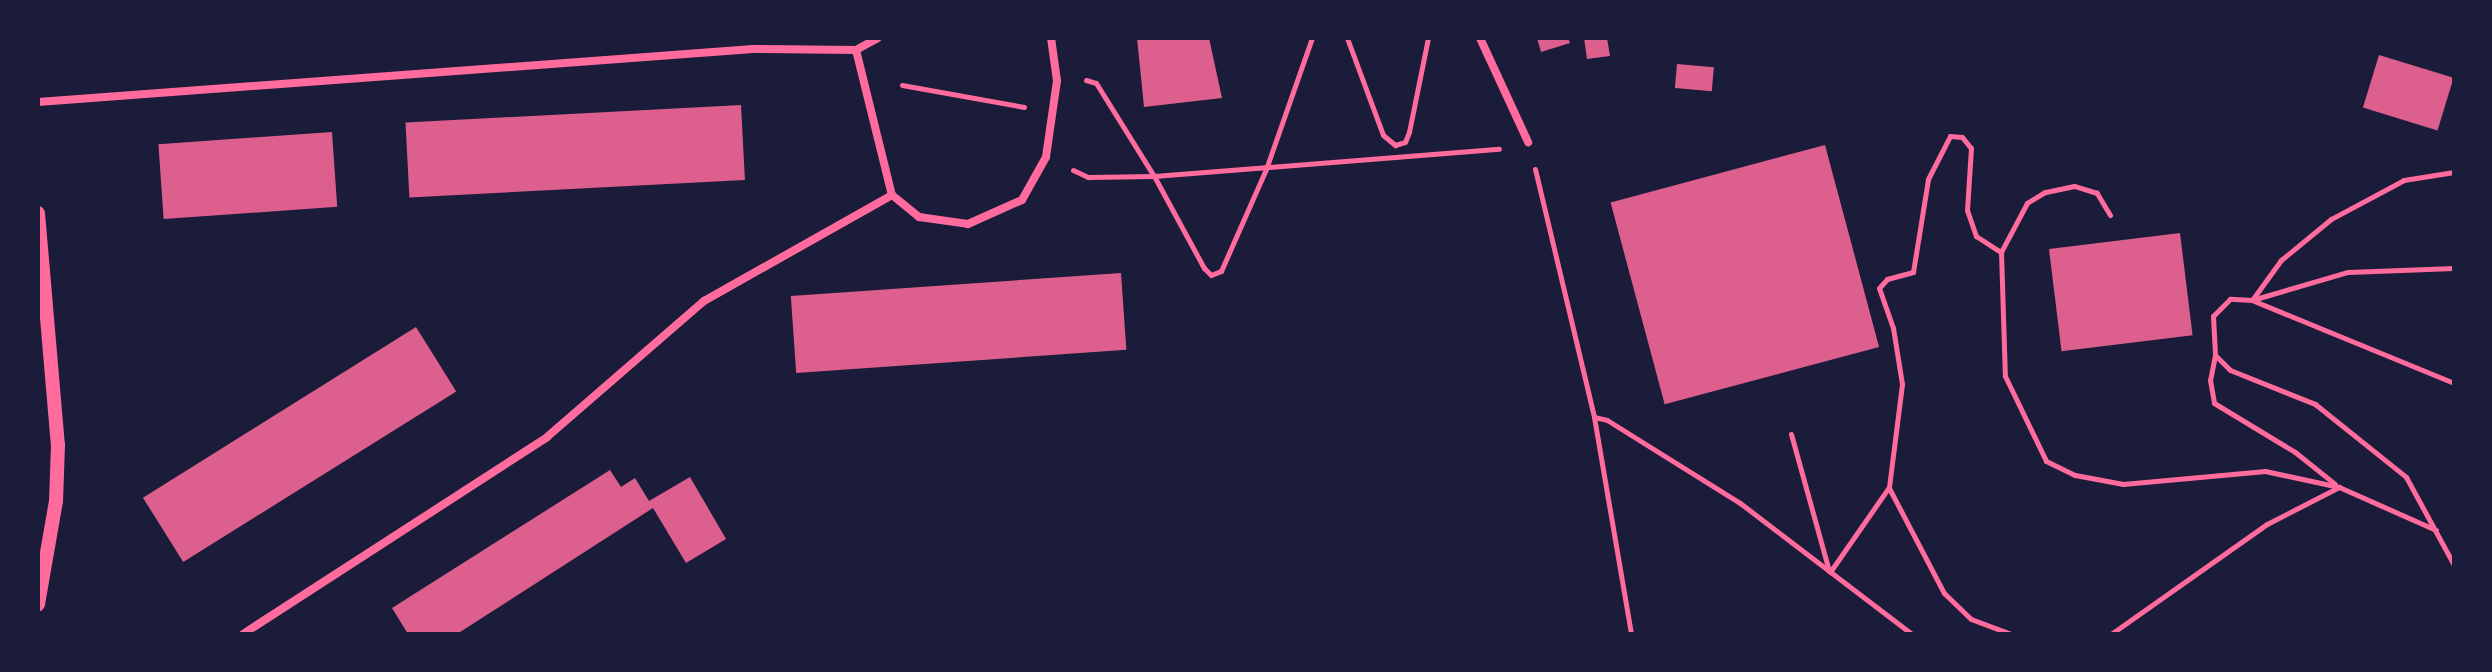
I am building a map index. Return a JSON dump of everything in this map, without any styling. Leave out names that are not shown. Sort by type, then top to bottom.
[{"type":"street","points":[[38,102],[753,49],[856,50],[878,38]]},
{"type":"street","points":[[856,50],[892,195],[919,217],[968,224],[1022,200],[1046,157],[1057,81],[1051,38]]},
{"type":"street","points":[[1480,38],[1528,142]]},
{"type":"street","points":[[243,634],[547,437],[704,301],[892,195]]},
{"type":"street","points":[[38,213],[58,445],[56,501],[38,604]]},
{"type":"path","points":[[1057,81],[1078,77],[1096,83],[1211,275],[1227,262],[1266,169],[1312,38]]},
{"type":"path","points":[[1347,38],[1383,135],[1395,145]]},
{"type":"path","points":[[1395,145],[1405,142],[1409,132],[1428,38]]},
{"type":"path","points":[[902,85],[1025,107]]},
{"type":"path","points":[[1830,572],[1889,487],[1902,384],[1893,328],[1879,288],[1887,279],[1913,272],[1928,179],[1950,136],[1962,137],[1971,148],[1967,210],[1976,236],[2001,252]]},
{"type":"path","points":[[1528,142],[1594,417],[1631,634]]},
{"type":"path","points":[[1395,145],[1395,159]]},
{"type":"path","points":[[1046,157],[1088,177],[1154,176],[1497,150]]},
{"type":"path","points":[[2252,300],[2281,260],[2331,219],[2404,180],[2454,172]]},
{"type":"path","points":[[2110,215],[2097,193],[2074,186],[2045,192],[2027,203],[2001,252],[2005,376],[2046,461],[2075,475],[2123,484],[2265,471],[2339,487],[2437,531]]},
{"type":"path","points":[[2339,487],[2295,452],[2214,403],[2210,380],[2215,355],[2213,316],[2219,305],[2252,300],[2348,272],[2454,268]]},
{"type":"path","points":[[2252,300],[2454,383]]},
{"type":"path","points":[[2215,355],[2230,370],[2315,404],[2361,435],[2406,477],[2454,565]]},
{"type":"path","points":[[1594,417],[1607,420],[1740,503],[1912,634]]},
{"type":"path","points":[[1791,434],[1830,572]]},
{"type":"path","points":[[1889,487],[1944,593],[1971,619],[2011,634]]},
{"type":"path","points":[[2111,634],[2123,632],[2267,524],[2339,487]]},
{"type":"building","points":[[1137,38],[1209,38],[1222,98],[1144,107]]},
{"type":"building","points":[[1537,38],[1568,38],[1570,43],[1541,52]]},
{"type":"building","points":[[1584,38],[1607,38],[1610,56],[1587,59]]},
{"type":"building","points":[[2379,55],[2454,78],[2438,130],[2363,108]]},
{"type":"building","points":[[1677,64],[1714,67],[1712,91],[1675,88]]},
{"type":"building","points":[[741,105],[745,180],[409,197],[405,123]]},
{"type":"building","points":[[332,132],[337,207],[164,219],[158,144]]},
{"type":"building","points":[[1825,145],[1879,347],[1665,404],[1611,202]]},
{"type":"building","points":[[2180,233],[2193,335],[2062,351],[2049,249]]},
{"type":"building","points":[[1121,273],[1126,350],[796,373],[791,296]]},
{"type":"building","points":[[416,327],[456,391],[183,562],[143,498]]},
{"type":"building","points":[[610,470],[621,487],[635,478],[649,501],[690,477],[726,539],[686,563],[653,508],[457,634],[408,634],[392,608]]}]
